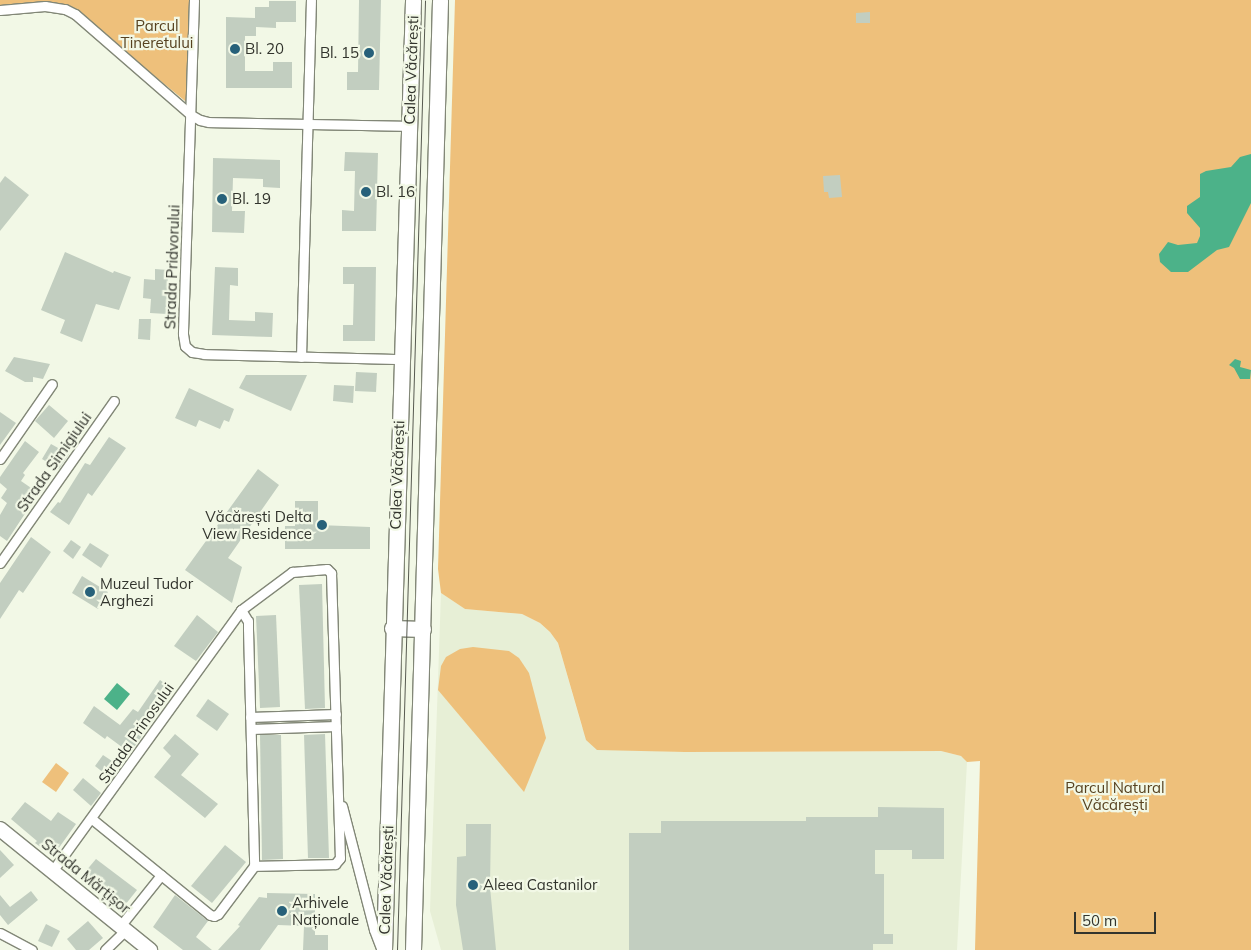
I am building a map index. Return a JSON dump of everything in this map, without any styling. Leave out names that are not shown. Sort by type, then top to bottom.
[{"type":"main road","name":"Calea Văcărești","points":[[383,950],[413,0]]},
{"type":"main road","name":"Calea Văcărești","points":[[413,950],[440,0]]},
{"type":"main road","points":[[392,628],[423,629]]},
{"type":"street","name":"Strada Pridvorului","points":[[194,0],[183,334],[185,346],[192,352],[204,354],[401,359]]},
{"type":"street","points":[[301,357],[312,0]]},
{"type":"street","points":[[0,10],[45,6],[65,9],[75,14],[191,115],[209,122],[409,126]]},
{"type":"street","points":[[0,459],[52,384]]},
{"type":"street","name":"Strada Simigiului","points":[[0,563],[114,402]]},
{"type":"street","name":"Strada Prinosului","points":[[53,870],[92,819],[241,610],[292,572],[299,570],[330,570]]},
{"type":"street","name":"Calea Văcărești","points":[[254,866],[335,864],[339,862],[336,714],[330,570]]},
{"type":"street","points":[[92,819],[160,875],[214,916],[254,866],[248,621],[241,610]]},
{"type":"street","points":[[250,717],[336,714]]},
{"type":"street","points":[[250,729],[336,726]]},
{"type":"street","name":"Calea Văcărești","points":[[338,789],[374,930],[383,950]]},
{"type":"street","name":"Strada Mărțișor","points":[[0,829],[150,950]]},
{"type":"street","points":[[104,950],[160,875]]},
{"type":"street","points":[[0,933],[32,950]]},
{"type":"shaded area","points":[[1251,154],[1251,203],[1229,247],[1217,250],[1188,272],[1171,272],[1160,262],[1159,254],[1168,242],[1178,245],[1197,243],[1200,236],[1200,228],[1187,213],[1187,206],[1200,197],[1200,174],[1206,171],[1231,167],[1240,157]]},
{"type":"shaded area","points":[[1235,359],[1241,361],[1240,367],[1251,370],[1250,379],[1240,379],[1234,368],[1229,365]]},
{"type":"shaded area","points":[[441,593],[465,609],[522,614],[540,623],[550,632],[558,643],[582,727],[597,749],[685,752],[941,751],[961,756],[967,762],[957,950],[441,950],[430,911]]},
{"type":"shaded area","points":[[117,683],[130,694],[117,710],[104,699]]},
{"type":"green space","name":"Parcul Tineretului","points":[[0,0],[192,0],[190,105],[85,19],[66,7],[0,9]]},
{"type":"green space","name":"Parcul Natural Văcărești","points":[[455,0],[1251,0],[1251,950],[975,950],[980,761],[967,762],[961,756],[941,751],[685,752],[597,750],[586,740],[558,643],[550,632],[540,623],[522,614],[465,609],[441,593],[438,569]]},
{"type":"green space","points":[[473,647],[509,651],[519,658],[529,673],[546,738],[524,792],[438,690],[441,666],[446,657],[460,649]]},
{"type":"green space","points":[[56,763],[69,773],[56,792],[42,782]]},
{"type":"building","name":"Bl. 15","points":[[359,0],[381,0],[379,90],[347,90],[347,72],[358,72]]},
{"type":"building","name":"Bl. 20","points":[[269,1],[296,1],[296,22],[276,22],[276,28],[256,27],[256,36],[245,36],[245,71],[273,71],[273,62],[292,62],[292,88],[226,88],[226,17],[255,18],[255,7],[269,7]]},
{"type":"building","points":[[870,12],[870,23],[856,23],[856,13]]},
{"type":"building","name":"Bl. 16","points":[[345,152],[378,153],[376,231],[342,231],[342,210],[354,211],[355,171],[344,171]]},
{"type":"building","name":"Bl. 19","points":[[213,158],[280,160],[280,188],[263,187],[263,179],[233,178],[232,211],[245,211],[244,233],[212,232]]},
{"type":"building","points":[[840,175],[842,197],[829,198],[828,192],[824,192],[823,176]]},
{"type":"building","points":[[5,176],[29,195],[0,231],[0,183]]},
{"type":"building","points":[[65,252],[113,273],[114,271],[131,277],[119,310],[96,304],[82,342],[60,333],[65,320],[41,310]]},
{"type":"building","points":[[215,267],[238,268],[238,286],[230,285],[229,320],[255,321],[255,312],[273,313],[272,337],[212,335]]},
{"type":"building","points":[[343,267],[376,267],[375,341],[343,341],[343,325],[353,325],[354,284],[343,284]]},
{"type":"building","points":[[155,269],[168,270],[167,314],[150,313],[151,299],[143,298],[144,279],[155,280]]},
{"type":"building","points":[[139,319],[151,319],[150,340],[138,339]]},
{"type":"building","points":[[14,357],[50,364],[43,379],[33,377],[33,382],[25,382],[5,371]]},
{"type":"building","points":[[356,372],[377,373],[376,392],[355,391]]},
{"type":"building","points":[[246,375],[307,375],[291,411],[239,388]]},
{"type":"building","points":[[334,385],[354,386],[353,403],[333,401]]},
{"type":"building","points":[[189,388],[234,409],[229,422],[224,420],[220,429],[199,420],[196,427],[175,418]]},
{"type":"building","points":[[49,405],[68,421],[54,438],[35,421]]},
{"type":"building","points":[[0,412],[16,423],[0,445]]},
{"type":"building","points":[[109,437],[126,448],[92,496],[88,493],[69,525],[50,512],[58,502],[60,503],[85,463],[90,465]]},
{"type":"building","points":[[25,441],[39,452],[23,473],[25,475],[21,481],[37,492],[7,541],[0,536],[0,515],[7,503],[1,498],[7,489],[0,483],[0,477]]},
{"type":"building","points":[[51,444],[69,454],[59,469],[42,459]]},
{"type":"building","points":[[258,469],[279,485],[228,558],[242,567],[232,603],[185,570]]},
{"type":"building","name":"Văcărești Delta View Residence","points":[[295,501],[318,501],[318,525],[370,527],[370,549],[285,549],[285,526],[295,526]]},
{"type":"building","points":[[31,537],[51,552],[23,593],[19,590],[0,619],[0,583]]},
{"type":"building","points":[[71,540],[81,547],[73,559],[63,551]]},
{"type":"building","points":[[90,543],[109,555],[101,568],[82,555]]},
{"type":"building","name":"Muzeul Tudor Arghezi","points":[[82,576],[108,592],[98,609],[72,593]]},
{"type":"building","points":[[322,584],[325,708],[305,709],[299,585]]},
{"type":"building","points":[[197,615],[218,632],[196,661],[174,646]]},
{"type":"building","points":[[276,615],[280,707],[260,708],[256,616]]},
{"type":"building","points":[[160,680],[174,690],[130,753],[107,736],[105,739],[83,723],[94,706],[120,725],[133,709],[138,712]]},
{"type":"building","points":[[208,699],[229,714],[217,731],[196,716]]},
{"type":"building","points":[[175,734],[199,754],[181,775],[218,804],[205,818],[154,777],[171,756],[163,748]]},
{"type":"building","points":[[325,734],[329,858],[308,858],[304,735]]},
{"type":"building","points":[[260,735],[281,735],[283,859],[262,860]]},
{"type":"building","points":[[103,755],[118,765],[109,777],[95,766]]},
{"type":"building","points":[[83,778],[101,793],[91,806],[73,790]]},
{"type":"building","points":[[25,802],[51,821],[58,812],[76,824],[53,856],[35,843],[37,841],[11,819]]},
{"type":"building","points":[[878,807],[944,808],[944,859],[912,859],[912,850],[875,850],[875,874],[884,874],[884,934],[893,934],[893,944],[873,944],[873,950],[629,950],[629,833],[661,833],[661,821],[806,821],[806,817],[878,817]]},
{"type":"building","name":"Aleea Castanilor","points":[[466,824],[491,824],[490,887],[496,950],[463,950],[456,905],[457,857],[466,856]]},
{"type":"building","points":[[225,845],[246,862],[212,903],[191,886]]},
{"type":"building","points":[[0,850],[14,865],[0,878]]},
{"type":"building","points":[[96,859],[137,890],[125,905],[85,872]]},
{"type":"building","points":[[31,891],[38,900],[8,925],[0,915],[0,895],[10,907]]},
{"type":"building","name":"Arhivele Naționale","points":[[267,893],[315,894],[315,935],[328,935],[328,950],[303,950],[304,926],[278,925],[260,950],[218,950],[240,926],[238,925],[259,897],[267,898]]},
{"type":"building","points":[[175,895],[208,921],[196,937],[212,950],[183,950],[153,927]]},
{"type":"building","points":[[88,921],[103,938],[89,950],[76,950],[67,939]]},
{"type":"building","points":[[46,924],[60,931],[52,947],[38,941]]},
{"type":"tram line","points":[[397,950],[425,0]]},
{"type":"place","name":"Bl. 20","points":[[235,49]]},
{"type":"place","name":"Bl. 15","points":[[369,53]]},
{"type":"place","name":"Bl. 16","points":[[366,192]]},
{"type":"place","name":"Bl. 19","points":[[222,199]]},
{"type":"place","name":"Văcărești Delta View Residence","points":[[322,525]]},
{"type":"place","name":"Muzeul Tudor Arghezi","points":[[90,592]]},
{"type":"place","name":"Aleea Castanilor","points":[[473,885]]},
{"type":"place","name":"Arhivele Naționale","points":[[282,911]]}]
